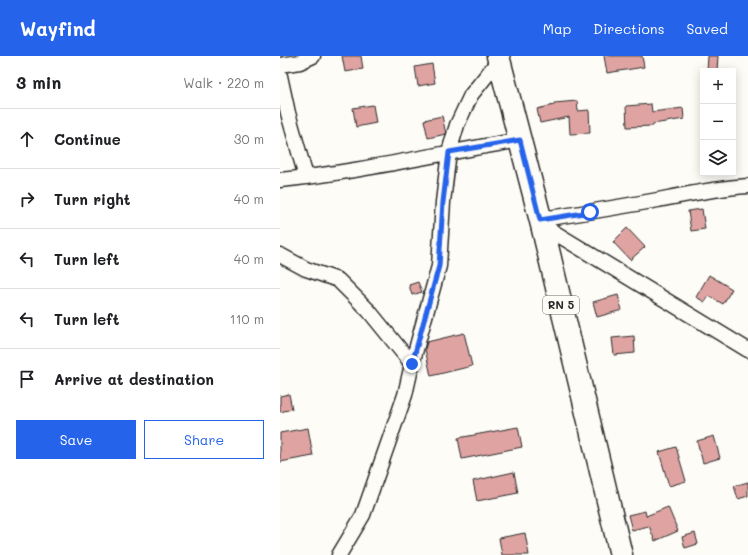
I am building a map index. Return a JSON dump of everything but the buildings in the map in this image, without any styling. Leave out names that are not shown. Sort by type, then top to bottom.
[{"type":"main road","name":"RN 5","points":[[499,58],[541,222],[621,555]]},
{"type":"street","points":[[280,66],[300,62],[313,56]]},
{"type":"street","points":[[339,555],[363,515],[406,395],[412,364],[439,266],[443,202],[449,152],[457,124],[471,95],[499,58]]},
{"type":"street","points":[[280,76],[288,113],[306,177]]},
{"type":"street","points":[[280,180],[382,166],[449,152],[520,140]]},
{"type":"street","points":[[541,222],[710,190],[748,186]]},
{"type":"street","points":[[541,222],[748,350]]},
{"type":"street","points":[[280,255],[306,269],[338,280],[369,312],[412,364]]},
{"type":"route","points":[[412,364],[439,266],[443,202],[449,152],[520,140],[540,220],[590,212]]}]
